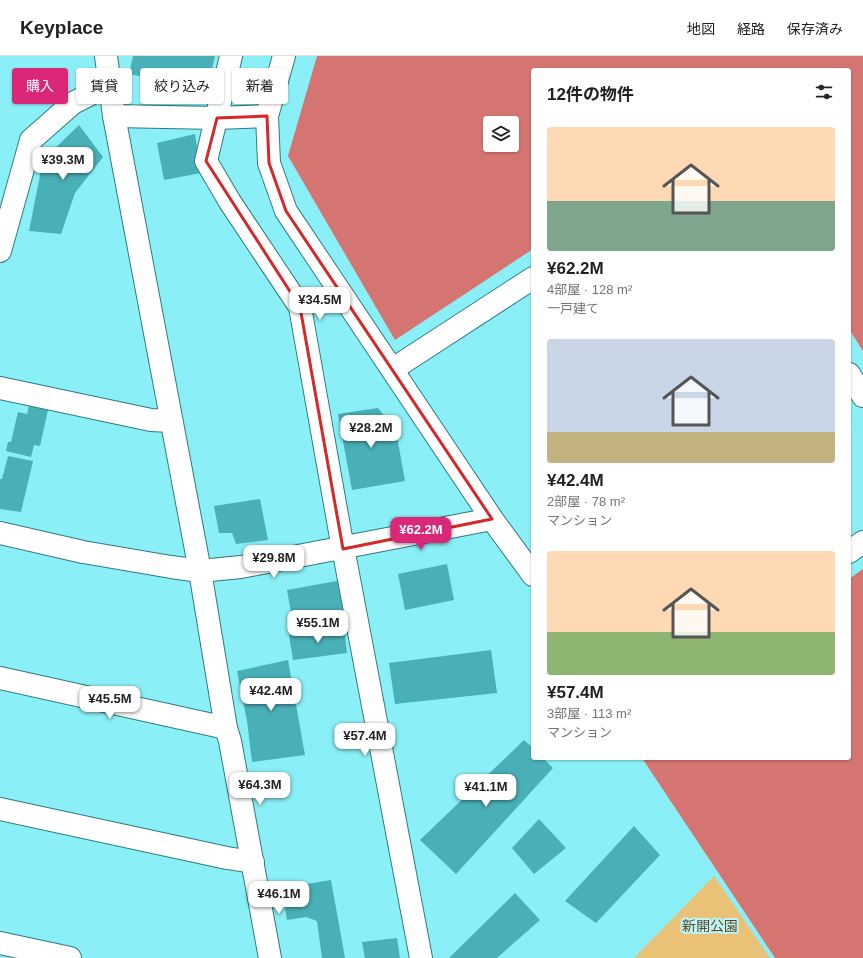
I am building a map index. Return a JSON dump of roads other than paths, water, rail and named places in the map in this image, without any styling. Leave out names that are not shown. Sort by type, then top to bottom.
[{"type":"street","points":[[106,56],[108,68]]},
{"type":"street","points":[[231,56],[206,161],[230,202],[300,307],[343,549],[421,958]]},
{"type":"street","points":[[284,56],[267,116],[269,163],[286,211],[492,519],[531,572]]},
{"type":"street","points":[[0,250],[31,140],[76,101]]},
{"type":"street","points":[[112,104],[170,421],[200,571],[226,728],[253,862],[270,958]]},
{"type":"street","points":[[114,116],[217,118],[267,116]]},
{"type":"street","points":[[393,369],[531,279]]},
{"type":"street","points":[[851,377],[863,396]]},
{"type":"street","points":[[0,388],[151,420],[170,421]]},
{"type":"street","points":[[0,533],[91,553],[200,571],[223,570],[343,549],[492,519]]},
{"type":"street","points":[[851,551],[863,542]]},
{"type":"street","points":[[0,678],[226,728]]},
{"type":"street","points":[[0,809],[227,858],[253,862]]},
{"type":"street","points":[[0,943],[70,958]]},
{"type":"park label","name":"新開公園","points":[[710,926]]}]
